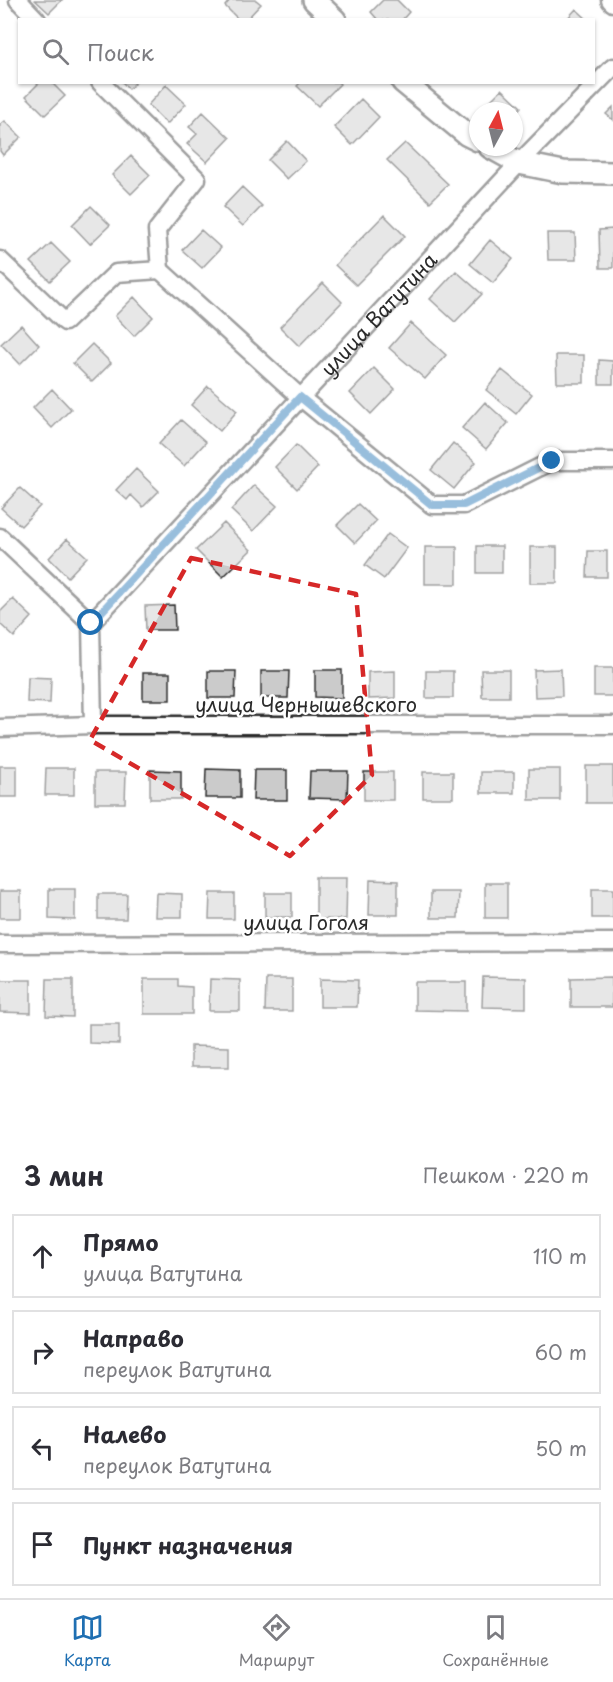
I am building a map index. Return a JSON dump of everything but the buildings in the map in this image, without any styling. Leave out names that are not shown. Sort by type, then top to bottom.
[{"type":"street","points":[[18,0],[35,18]]},
{"type":"street","points":[[314,0],[333,18]]},
{"type":"street","name":"улица Ватутина","points":[[91,623],[519,163],[613,67]]},
{"type":"street","points":[[102,84],[197,179],[158,230],[160,270],[300,397],[432,505],[464,505],[552,461],[613,461]]},
{"type":"street","points":[[405,84],[469,136]]},
{"type":"street","points":[[506,156],[519,163],[563,172],[613,172]]},
{"type":"street","points":[[0,260],[65,322],[116,273],[160,270]]},
{"type":"street","points":[[0,537],[91,623],[93,725]]},
{"type":"street","name":"улица Чернышевского","points":[[0,728],[93,725],[613,725]]},
{"type":"street","name":"улица Гоголя","points":[[0,944],[613,942]]},
{"type":"highlighted area","points":[[191,558],[356,594],[372,775],[290,856],[90,740]]},
{"type":"route","points":[[91,623],[300,397],[432,505],[464,505],[552,461]]}]
